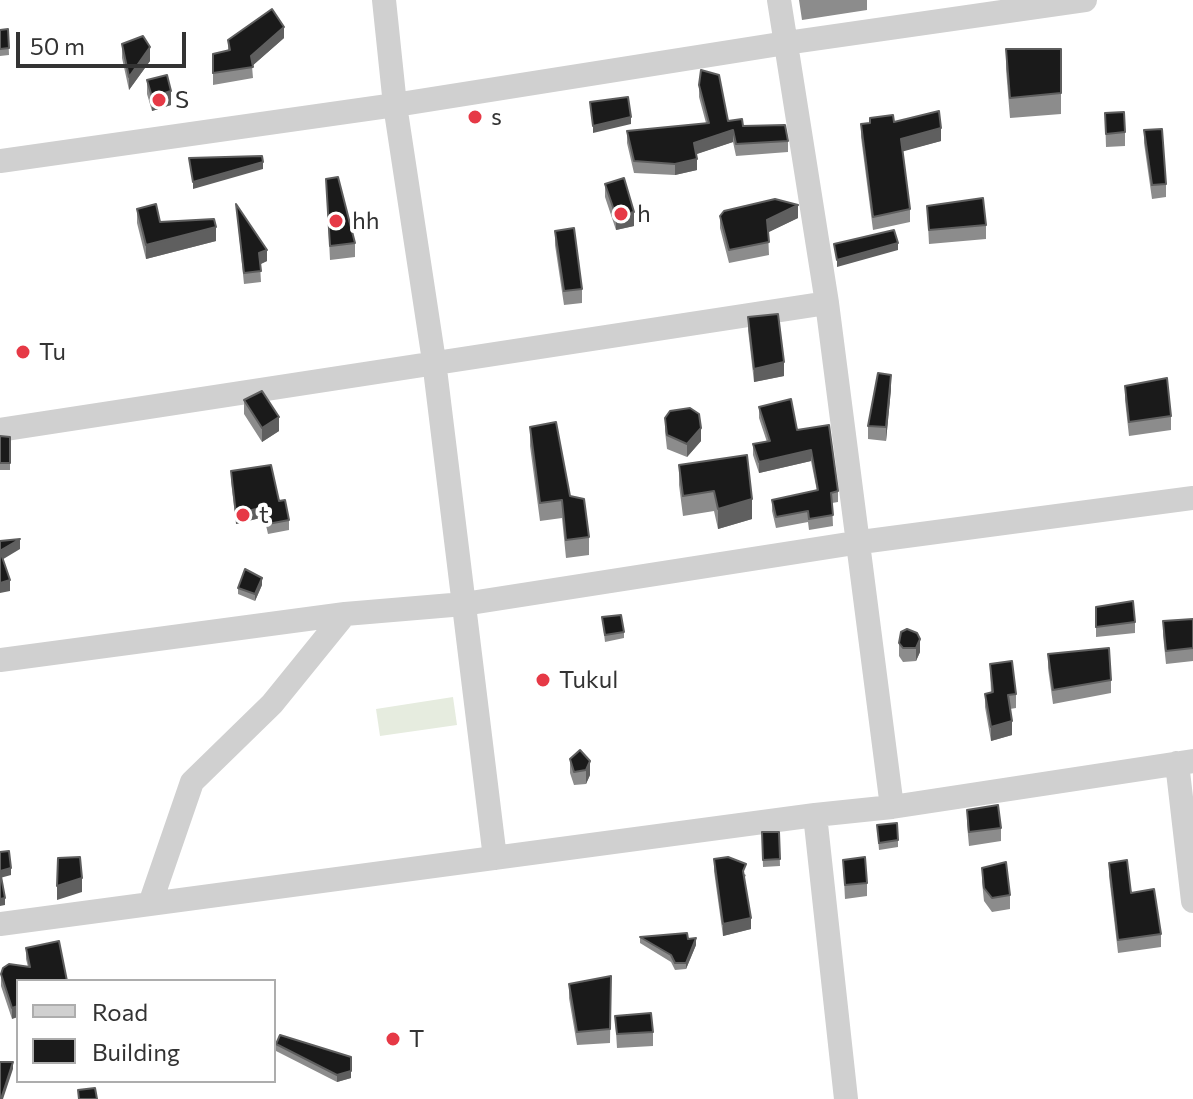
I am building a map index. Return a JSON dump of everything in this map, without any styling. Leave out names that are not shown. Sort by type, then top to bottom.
[{"type":"street","points":[[384,0],[395,105],[434,361],[495,858]]},
{"type":"street","points":[[779,0],[861,542],[892,807]]},
{"type":"street","points":[[0,161],[395,105],[786,43],[1085,0]]},
{"type":"street","points":[[0,430],[827,303]]},
{"type":"street","points":[[0,660],[345,614],[464,604],[861,542],[1193,498]]},
{"type":"street","points":[[150,904],[192,782],[272,704],[345,614]]},
{"type":"street","points":[[0,924],[892,807],[1185,762],[1193,901]]},
{"type":"street","points":[[815,815],[846,1099]]},
{"type":"shaded area","points":[[453,697],[457,725],[380,736],[376,709]]},
{"type":"building","points":[[272,9],[284,27],[251,56],[253,67],[213,73],[213,54],[230,50],[228,40]]},
{"type":"building","points":[[8,29],[9,48],[0,49],[0,30]]},
{"type":"building","points":[[143,36],[150,47],[129,77],[122,44]]},
{"type":"building","points":[[1006,49],[1061,49],[1061,93],[1010,98]]},
{"type":"building","points":[[701,70],[719,75],[728,121],[742,119],[743,126],[785,125],[788,141],[736,144],[733,130],[694,143],[697,159],[675,164],[634,161],[627,131],[709,123],[699,85]]},
{"type":"building","points":[[167,75],[171,91],[152,97],[147,80]]},
{"type":"building","points":[[628,97],[631,117],[593,126],[590,102]]},
{"type":"building","points":[[939,111],[941,128],[901,139],[910,209],[873,217],[861,124],[870,123],[870,118],[893,115],[894,122]]},
{"type":"building","points":[[1124,112],[1125,132],[1106,134],[1105,113]]},
{"type":"building","points":[[1162,129],[1166,184],[1152,185],[1144,130]]},
{"type":"building","points":[[262,156],[263,162],[193,182],[189,158]]},
{"type":"building","points":[[338,177],[355,243],[330,246],[326,179]]},
{"type":"building","points":[[624,178],[634,212],[616,216],[605,184]]},
{"type":"building","points":[[983,198],[986,225],[929,230],[927,206]]},
{"type":"building","points":[[775,199],[798,205],[767,220],[769,242],[729,250],[720,216],[724,211]]},
{"type":"building","points":[[156,204],[160,222],[214,219],[216,227],[146,245],[137,209]]},
{"type":"building","points":[[236,204],[267,250],[259,253],[261,271],[244,273]]},
{"type":"building","points":[[574,228],[582,289],[564,291],[555,231]]},
{"type":"building","points":[[894,230],[898,243],[837,260],[834,244]]},
{"type":"building","points":[[778,314],[784,362],[754,369],[748,317]]},
{"type":"building","points":[[878,373],[891,375],[886,427],[868,426]]},
{"type":"building","points":[[1167,378],[1171,416],[1129,422],[1125,386]]},
{"type":"building","points":[[262,391],[279,417],[262,428],[244,400]]},
{"type":"building","points":[[791,399],[797,430],[829,425],[838,491],[831,493],[833,515],[809,519],[808,511],[776,517],[772,500],[818,490],[811,450],[759,462],[753,444],[770,441],[759,407]]},
{"type":"building","points":[[690,408],[699,414],[701,428],[687,444],[667,435],[665,418],[670,411]]},
{"type":"building","points":[[556,422],[570,496],[584,499],[589,537],[566,540],[562,500],[540,503],[530,427]]},
{"type":"building","points":[[0,436],[10,437],[10,463],[0,463]]},
{"type":"building","points":[[747,455],[752,499],[718,509],[714,491],[683,496],[679,465]]},
{"type":"building","points":[[271,465],[279,501],[285,500],[289,520],[268,524],[264,507],[236,514],[231,471]]},
{"type":"building","points":[[20,539],[0,551],[0,541]]},
{"type":"building","points":[[0,551],[10,580],[0,583]]},
{"type":"building","points":[[245,569],[262,578],[255,594],[238,588]]},
{"type":"building","points":[[1133,601],[1135,622],[1096,627],[1096,607]]},
{"type":"building","points":[[621,615],[624,632],[605,635],[602,617]]},
{"type":"building","points":[[1193,619],[1193,648],[1166,651],[1163,621]]},
{"type":"building","points":[[907,629],[917,633],[920,639],[916,648],[903,648],[899,643],[901,632]]},
{"type":"building","points":[[1109,648],[1111,680],[1053,690],[1048,654]]},
{"type":"building","points":[[1012,661],[1016,694],[1008,695],[1012,721],[991,727],[985,694],[993,692],[990,664]]},
{"type":"building","points":[[580,750],[590,761],[586,770],[574,772],[570,759]]},
{"type":"building","points":[[998,805],[1001,828],[969,832],[967,810]]},
{"type":"building","points":[[897,823],[898,840],[879,843],[877,825]]},
{"type":"building","points":[[762,832],[779,832],[780,859],[763,860]]},
{"type":"building","points":[[9,851],[11,868],[0,871],[0,852]]},
{"type":"building","points":[[80,857],[82,878],[57,886],[58,858]]},
{"type":"building","points":[[728,857],[746,864],[743,871],[751,918],[723,924],[714,859]]},
{"type":"building","points":[[865,857],[867,883],[845,885],[843,860]]},
{"type":"building","points":[[1127,860],[1131,893],[1154,889],[1161,934],[1118,940],[1109,863]]},
{"type":"building","points":[[1006,862],[1010,895],[992,898],[984,888],[982,868]]},
{"type":"building","points":[[0,871],[5,898],[0,899]]},
{"type":"building","points":[[687,933],[688,939],[696,938],[686,963],[675,963],[671,955],[640,937]]},
{"type":"building","points":[[59,941],[67,979],[16,979],[16,1007],[12,1008],[1,974],[9,964],[30,967],[26,948]]},
{"type":"building","points":[[611,976],[610,1029],[577,1032],[569,984]]},
{"type":"building","points":[[651,1013],[653,1032],[617,1034],[615,1016]]},
{"type":"building","points":[[280,1035],[351,1057],[351,1071],[337,1075],[276,1044]]},
{"type":"building","points":[[0,1062],[13,1062],[1,1099],[0,1099]]},
{"type":"building","points":[[95,1088],[97,1099],[79,1099],[78,1090]]},
{"type":"place","name":"S","points":[[159,100]]},
{"type":"place","name":"s","points":[[475,117]]},
{"type":"place","name":"h","points":[[621,214]]},
{"type":"place","name":"hh","points":[[336,221]]},
{"type":"place","name":"Tu","points":[[23,352]]},
{"type":"place","name":"t","points":[[243,515]]},
{"type":"place","name":"Tukul","points":[[543,680]]},
{"type":"place","name":"T","points":[[393,1039]]}]
